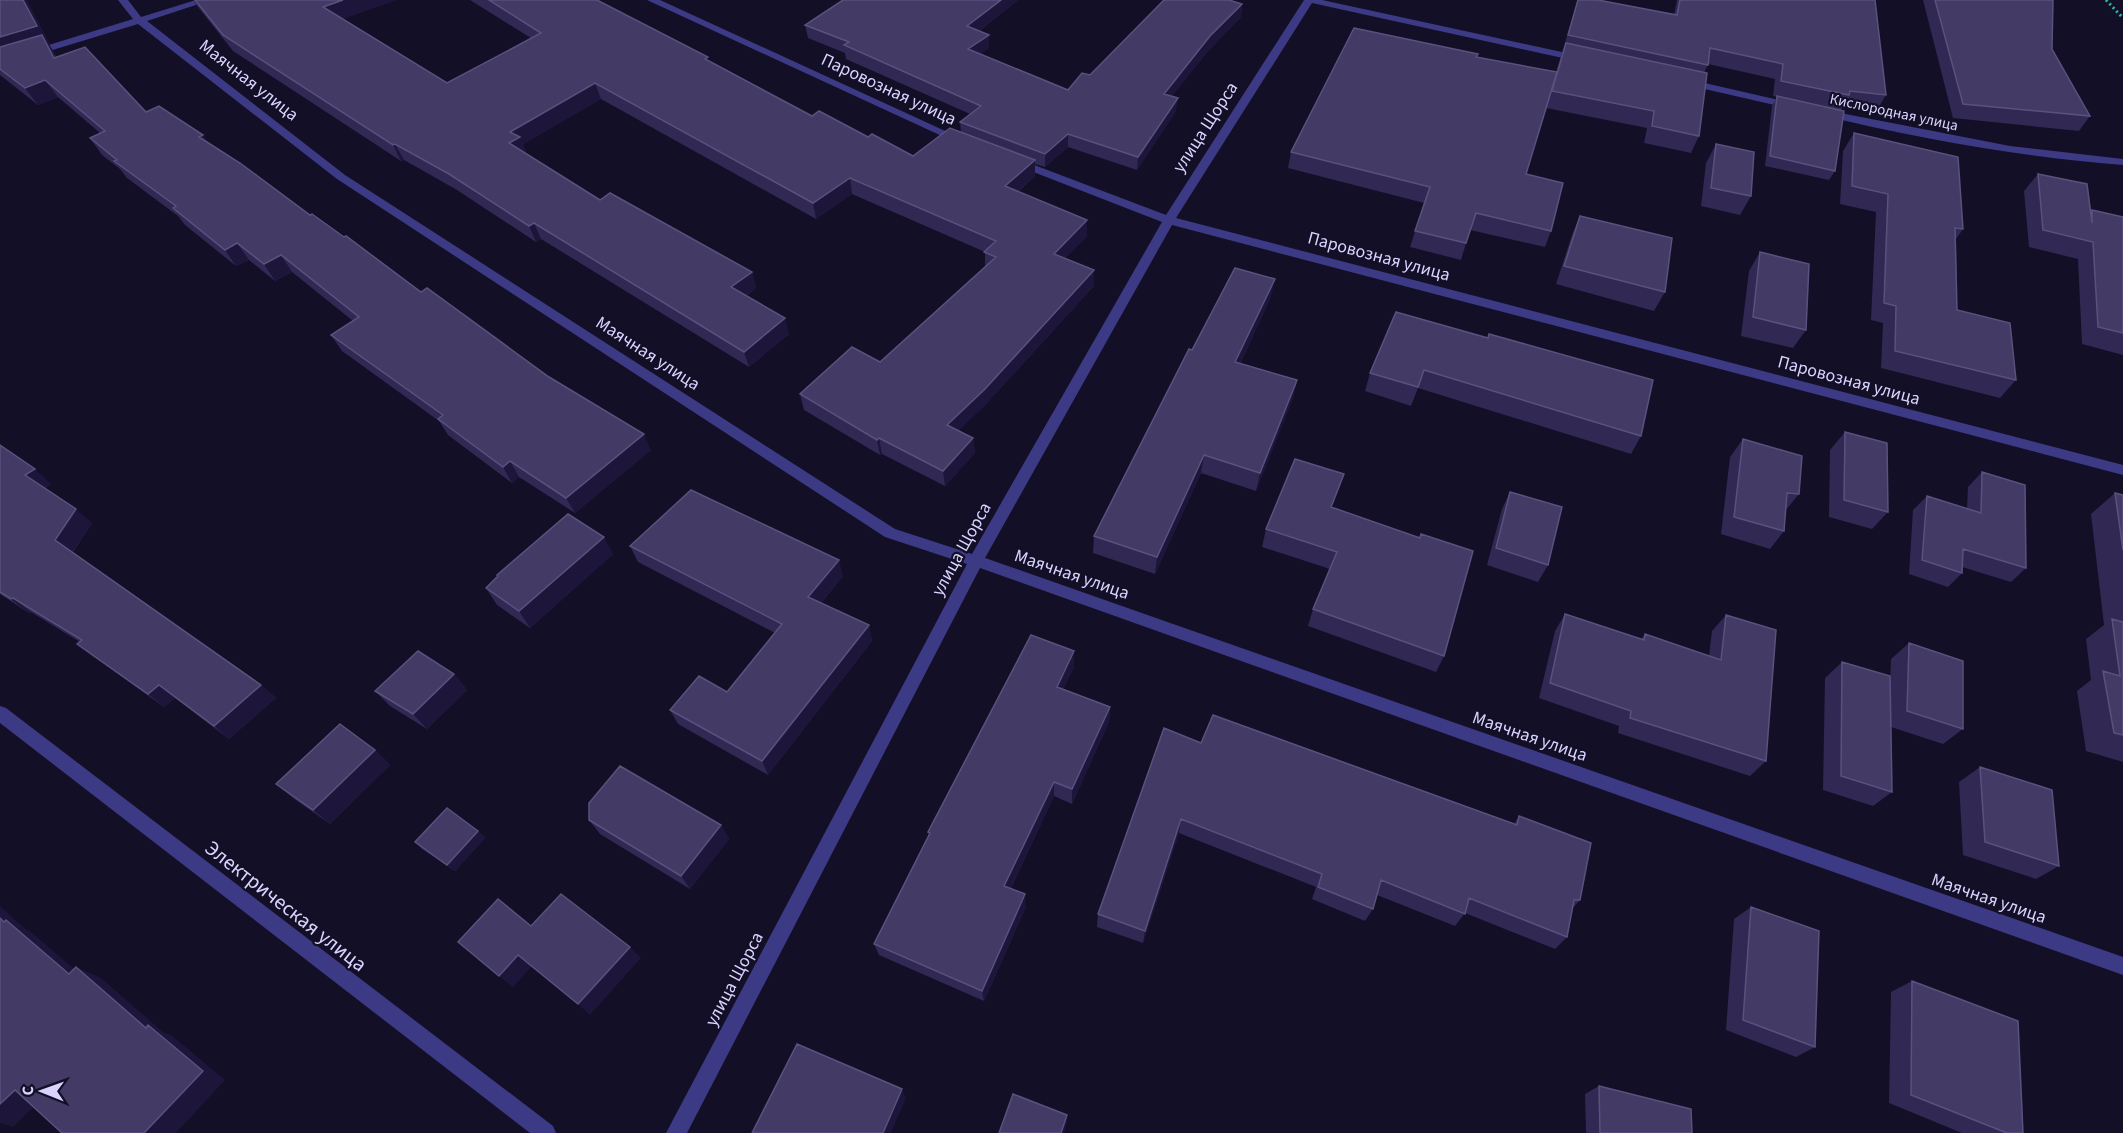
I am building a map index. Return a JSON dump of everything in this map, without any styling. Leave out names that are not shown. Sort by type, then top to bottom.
[{"type":"street","name":"Маячная улица","points":[[123,0],[138,19],[341,177],[890,533],[976,561],[2123,966]]},
{"type":"street","points":[[0,63],[206,0]]},
{"type":"street","name":"Паровозная улица","points":[[652,0],[970,145]]},
{"type":"street","points":[[1309,0],[1598,63]]},
{"type":"street","name":"улица Щорса","points":[[676,1133],[976,561],[1169,220],[1309,0]]},
{"type":"street","name":"Кислородная улица","points":[[1679,81],[1806,108]]},
{"type":"street","name":"Кислородная улица","points":[[1817,111],[1979,146],[2068,159],[2123,162]]},
{"type":"street","name":"Паровозная улица","points":[[1003,157],[1169,220],[2123,470]]},
{"type":"street","name":"Электрическая улица","points":[[0,713],[546,1133]]},
{"type":"path","points":[[2106,0],[2123,18]]},
{"type":"building","points":[[0,0],[23,0],[37,26],[0,37]]},
{"type":"building","points":[[195,0],[343,0],[323,7],[447,83],[541,33],[489,0],[597,0],[708,57],[705,59],[812,116],[819,111],[868,137],[872,134],[913,156],[950,128],[1035,160],[1005,186],[1087,220],[1054,254],[1094,270],[985,389],[947,425],[973,438],[943,471],[879,438],[877,440],[800,394],[852,347],[880,362],[996,257],[984,252],[996,241],[850,178],[813,203],[595,83],[510,132],[520,137],[509,143],[600,200],[610,193],[752,272],[731,287],[785,318],[744,352],[534,223],[529,226],[449,174],[395,144],[393,145],[223,35]]},
{"type":"building","points":[[843,0],[1001,0],[967,26],[989,35],[968,49],[1068,90],[1082,73],[1090,75],[1164,0],[1229,0],[1242,4],[1210,36],[1164,94],[1178,98],[1138,157],[1068,134],[1045,154],[960,122],[981,106],[844,45],[849,42],[805,25]]},
{"type":"building","points":[[1578,0],[1598,0],[1677,15],[1680,0],[1875,0],[1886,95],[1850,91],[1849,95],[1781,81],[1783,64],[1710,48],[1708,65],[1568,35]]},
{"type":"building","points":[[1935,0],[2053,0],[2052,49],[2090,116],[1963,104]]},
{"type":"building","points":[[1354,28],[1478,54],[1476,57],[1557,72],[1526,174],[1563,183],[1551,231],[1476,213],[1466,243],[1415,231],[1430,187],[1291,152]]},
{"type":"building","points":[[42,35],[54,58],[85,47],[146,112],[159,106],[203,135],[199,137],[240,163],[310,215],[312,214],[344,237],[346,236],[421,292],[427,288],[549,377],[644,434],[566,498],[510,461],[503,467],[438,419],[443,415],[331,335],[359,317],[281,255],[264,264],[237,243],[225,250],[173,208],[176,206],[114,161],[117,160],[90,138],[105,131],[45,80],[25,88],[0,69],[0,47]]},
{"type":"building","points":[[1566,43],[1707,73],[1699,136],[1652,126],[1654,111],[1552,91]]},
{"type":"building","points":[[1777,96],[1844,111],[1835,171],[1770,156]]},
{"type":"building","points":[[1854,133],[1958,157],[1963,229],[1955,228],[1957,310],[2010,323],[2016,380],[1895,351],[1896,306],[1884,303],[1888,194],[1852,186]]},
{"type":"building","points":[[1716,144],[1754,152],[1751,196],[1711,188]]},
{"type":"building","points":[[2038,174],[2087,184],[2092,223],[2092,210],[2123,217],[2123,333],[2098,327],[2093,242],[2043,230]]},
{"type":"building","points":[[1580,216],[1672,238],[1665,292],[1564,266]]},
{"type":"building","points":[[1760,252],[1809,264],[1806,330],[1753,317]]},
{"type":"building","points":[[1235,268],[1275,279],[1235,362],[1297,380],[1260,473],[1204,455],[1157,557],[1094,536],[1189,349],[1192,350]]},
{"type":"building","points":[[1396,312],[1488,338],[1489,334],[1653,380],[1641,436],[1424,370],[1418,387],[1370,373]]},
{"type":"building","points":[[1845,432],[1887,443],[1888,512],[1844,500]]},
{"type":"building","points":[[1743,439],[1802,456],[1799,494],[1787,493],[1784,531],[1734,517]]},
{"type":"building","points":[[0,445],[35,469],[25,475],[76,509],[55,540],[261,685],[214,726],[159,685],[148,694],[77,644],[82,640],[0,592]]},
{"type":"building","points":[[1295,459],[1344,474],[1331,507],[1420,538],[1421,534],[1473,551],[1444,656],[1313,609],[1337,552],[1266,529]]},
{"type":"building","points":[[1982,472],[2025,485],[2026,568],[1963,549],[1962,573],[1922,560],[1927,496],[1981,513]]},
{"type":"building","points":[[691,490],[839,560],[808,597],[869,625],[762,761],[670,710],[699,676],[727,692],[782,624],[630,546]]},
{"type":"building","points":[[1510,492],[1562,507],[1548,565],[1496,548]]},
{"type":"building","points":[[2115,493],[2123,495],[2123,550]]},
{"type":"building","points":[[568,514],[604,537],[519,611],[486,588],[497,575]]},
{"type":"building","points":[[1565,614],[1644,640],[1645,634],[1721,660],[1726,615],[1776,630],[1766,761],[1630,718],[1631,711],[1550,683]]},
{"type":"building","points":[[2112,619],[2123,622],[2123,735],[2114,733],[2103,671],[2120,676]]},
{"type":"building","points":[[1031,635],[1074,651],[1057,687],[1110,707],[1072,789],[1054,782],[1004,886],[1025,894],[982,991],[874,944],[930,833],[928,832]]},
{"type":"building","points":[[1909,643],[1963,661],[1963,729],[1907,711]]},
{"type":"building","points":[[418,651],[454,674],[413,714],[375,691]]},
{"type":"building","points":[[1842,662],[1890,676],[1892,792],[1841,776]]},
{"type":"building","points":[[1213,715],[1517,825],[1519,816],[1591,843],[1580,900],[1574,900],[1567,937],[1469,898],[1465,914],[1381,880],[1373,909],[1318,887],[1322,874],[1181,819],[1145,931],[1098,914],[1164,728],[1201,743]]},
{"type":"building","points":[[340,724],[375,750],[313,810],[276,784]]},
{"type":"building","points":[[620,766],[721,825],[681,876],[589,820],[589,803]]},
{"type":"building","points":[[1980,767],[2052,790],[2059,866],[1985,842]]},
{"type":"building","points":[[447,808],[478,831],[447,865],[415,842]]},
{"type":"building","points":[[561,894],[630,947],[578,1004],[518,955],[499,976],[458,942],[498,899],[531,926]]},
{"type":"building","points":[[1751,907],[1819,931],[1815,1047],[1743,1020]]},
{"type":"building","points":[[0,918],[4,922],[6,920],[69,974],[76,967],[146,1028],[148,1025],[203,1071],[144,1133],[62,1133],[15,1090],[0,1104]]},
{"type":"building","points":[[1912,981],[2018,1021],[2023,1133],[2007,1133],[1911,1095]]},
{"type":"building","points":[[797,1044],[902,1089],[883,1133],[752,1133]]},
{"type":"building","points":[[1599,1086],[1691,1109],[1692,1133],[1600,1133]]},
{"type":"building","points":[[1013,1094],[1067,1115],[1061,1133],[999,1133]]}]
